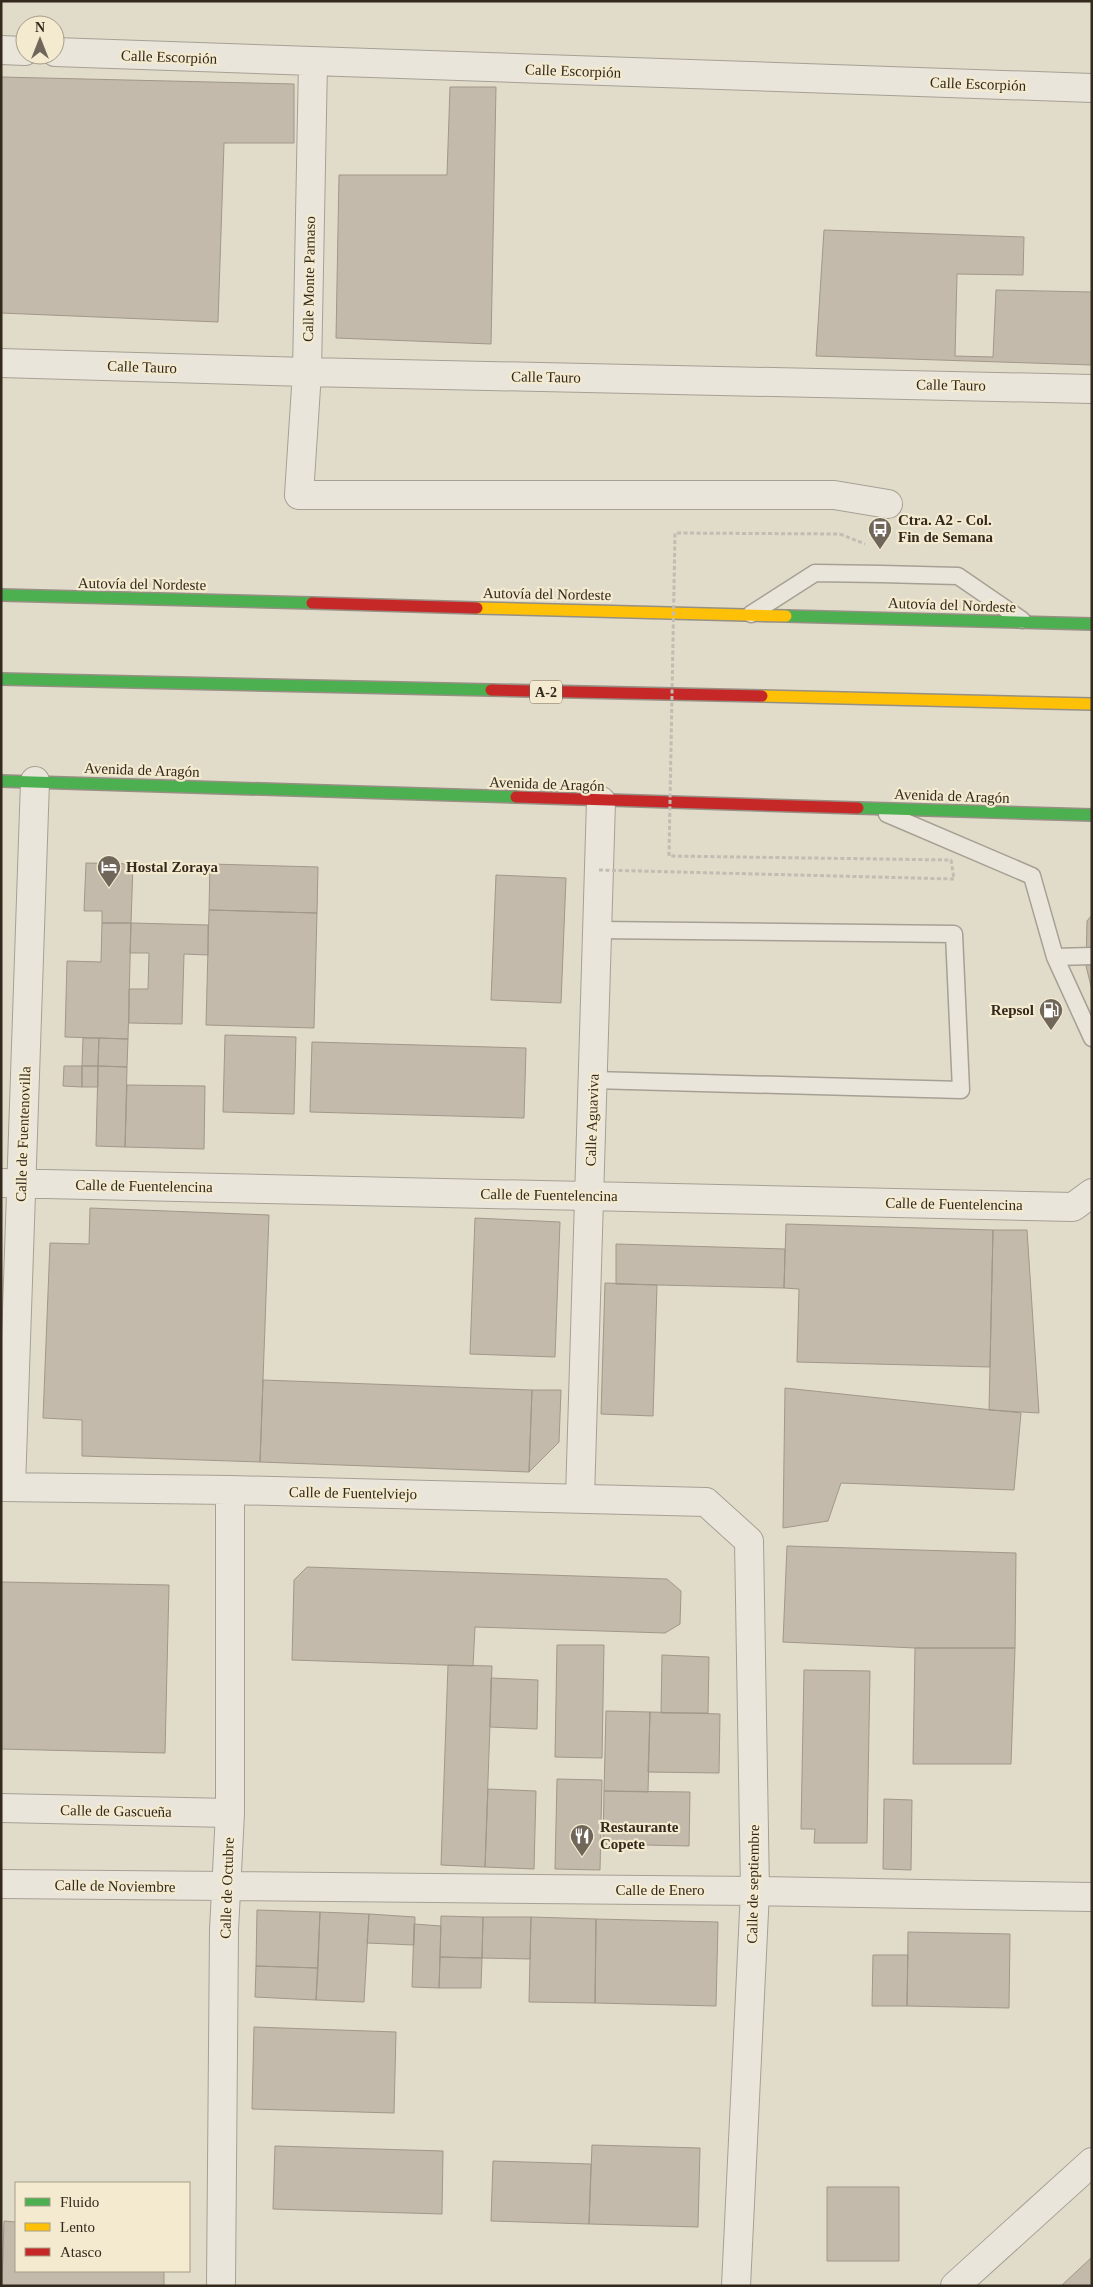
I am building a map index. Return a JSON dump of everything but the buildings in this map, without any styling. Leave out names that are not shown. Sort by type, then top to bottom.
[{"type":"main road","name":"Autovía del Nordeste","points":[[1,595],[1092,624]]},
{"type":"main road","name":"A-2","points":[[1,679],[1092,704]]},
{"type":"main road","name":"Avenida de Aragón","points":[[1,781],[1092,815]]},
{"type":"street","points":[[1,50],[15,51]]},
{"type":"street","name":"Calle Escorpión","points":[[65,52],[1092,88]]},
{"type":"street","name":"Calle Monte Parnaso","points":[[313,62],[307,372],[299,495],[834,495],[888,504]]},
{"type":"street","name":"Calle Tauro","points":[[1,363],[307,372],[1092,389]]},
{"type":"street","name":"Calle de Fuentenovilla","points":[[6,1487],[11,1184],[34,781]]},
{"type":"street","name":"Calle Aguaviva","points":[[580,1498],[602,801]]},
{"type":"street","name":"Calle de Fuentelencina","points":[[11,1184],[1074,1207],[1092,1194]]},
{"type":"street","name":"Calle de Fuentelviejo","points":[[6,1487],[230,1490],[706,1502]]},
{"type":"street","name":"Calle de Octubre","points":[[221,2286],[224,1930],[228,1886],[230,1813],[230,1490]]},
{"type":"street","name":"Calle de septiembre","points":[[706,1502],[749,1541],[755,1891],[736,2286]]},
{"type":"street","name":"Calle de Gascueña","points":[[1,1808],[230,1813]]},
{"type":"street","name":"Calle de Noviembre","points":[[1,1884],[228,1886]]},
{"type":"street","name":"Calle de Enero","points":[[228,1886],[755,1891],[1092,1897]]},
{"type":"street","points":[[955,2286],[1092,2162]]},
{"type":"lane","points":[[750,615],[815,573],[958,576],[1026,622]]},
{"type":"lane","points":[[874,809],[1032,876],[1055,957],[1092,1038]]},
{"type":"lane","points":[[593,1080],[961,1090],[954,934],[597,930]]},
{"type":"lane","points":[[1055,957],[1092,956]]},
{"type":"path","points":[[599,870],[954,879],[951,860],[669,856],[675,533],[840,534],[872,547]]},
{"type":"traffic: fast","points":[[1,595],[312,603]]},
{"type":"traffic: fast","points":[[786,616],[1092,624]]},
{"type":"traffic: fast","points":[[1,679],[491,690]]},
{"type":"traffic: fast","points":[[1,781],[516,797]]},
{"type":"traffic: fast","points":[[858,808],[1092,815]]},
{"type":"traffic: slow","points":[[477,608],[786,616]]},
{"type":"traffic: slow","points":[[762,696],[1092,704]]},
{"type":"traffic: jam","points":[[312,603],[477,608]]},
{"type":"traffic: jam","points":[[491,690],[762,696]]},
{"type":"traffic: jam","points":[[516,797],[858,808]]},
{"type":"place","name":"Ctra. A2 - Col. Fin de Semana","points":[[880,550]]},
{"type":"place","name":"Hostal Zoraya","points":[[109,888]]},
{"type":"place","name":"Repsol","points":[[1051,1031]]},
{"type":"place","name":"Restaurante Copete","points":[[582,1857]]}]
